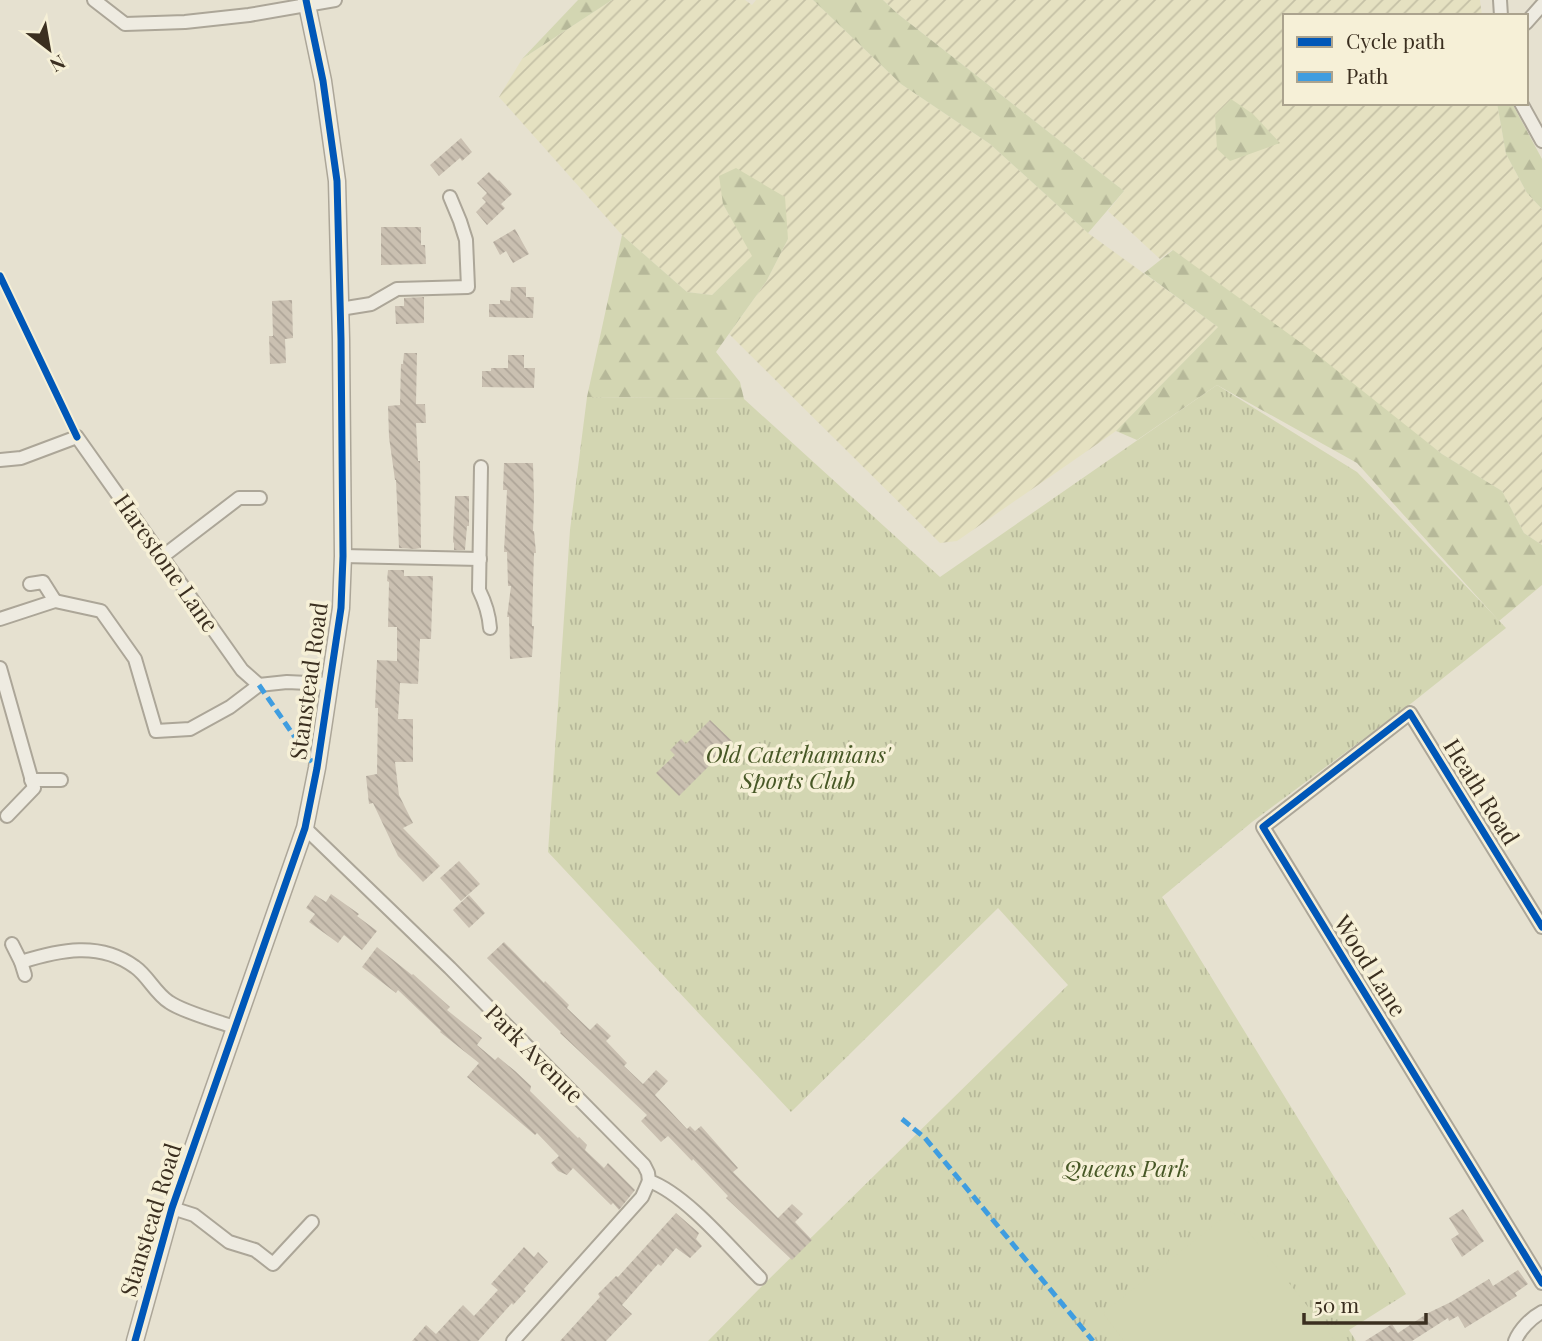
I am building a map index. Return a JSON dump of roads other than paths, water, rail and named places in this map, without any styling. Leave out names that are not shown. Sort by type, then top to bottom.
[{"type":"street","points":[[94,0],[125,24],[186,22],[249,15],[306,2],[335,0]]},
{"type":"street","name":"Stanstead Road","points":[[135,1341],[172,1208],[304,828],[317,768],[341,608],[343,556],[337,181],[323,81],[306,2]]},
{"type":"street","points":[[1528,21],[1542,5]]},
{"type":"street","points":[[1522,105],[1542,141]]},
{"type":"street","points":[[340,309],[371,304],[397,289],[468,287],[466,240],[450,197]]},
{"type":"street","name":"Harestone Lane","points":[[0,460],[21,458],[77,437],[242,670],[259,685]]},
{"type":"street","points":[[481,467],[479,590],[486,604],[490,628]]},
{"type":"street","points":[[162,556],[239,498],[260,498]]},
{"type":"street","points":[[343,556],[480,559]]},
{"type":"street","points":[[30,584],[43,582],[55,601]]},
{"type":"street","points":[[0,619],[55,601],[101,611],[135,659],[156,731],[190,729],[230,708],[259,685],[287,682],[329,684]]},
{"type":"street","points":[[0,668],[34,788],[7,816]]},
{"type":"street","name":"Heath Road","points":[[1410,713],[1542,927]]},
{"type":"street","name":"Wood Lane","points":[[1410,713],[1262,827],[1542,1283]]},
{"type":"street","points":[[31,780],[61,780]]},
{"type":"street","name":"Park Avenue","points":[[304,828],[450,968],[644,1165],[649,1181],[672,1193],[760,1278]]},
{"type":"street","points":[[12,944],[25,975]]},
{"type":"street","points":[[21,962],[62,950],[102,951],[136,968],[163,998],[173,1004],[234,1027]]},
{"type":"street","points":[[513,1341],[642,1197],[649,1181]]},
{"type":"street","points":[[172,1208],[194,1215],[229,1242],[255,1250],[273,1264],[312,1222]]},
{"type":"street","points":[[1515,1341],[1519,1333],[1542,1312]]},
{"type":"park label","name":"Old Caterhamians' Sports Club","points":[[798,768]]},
{"type":"park label","name":"Queens Park","points":[[1126,1169]]}]
